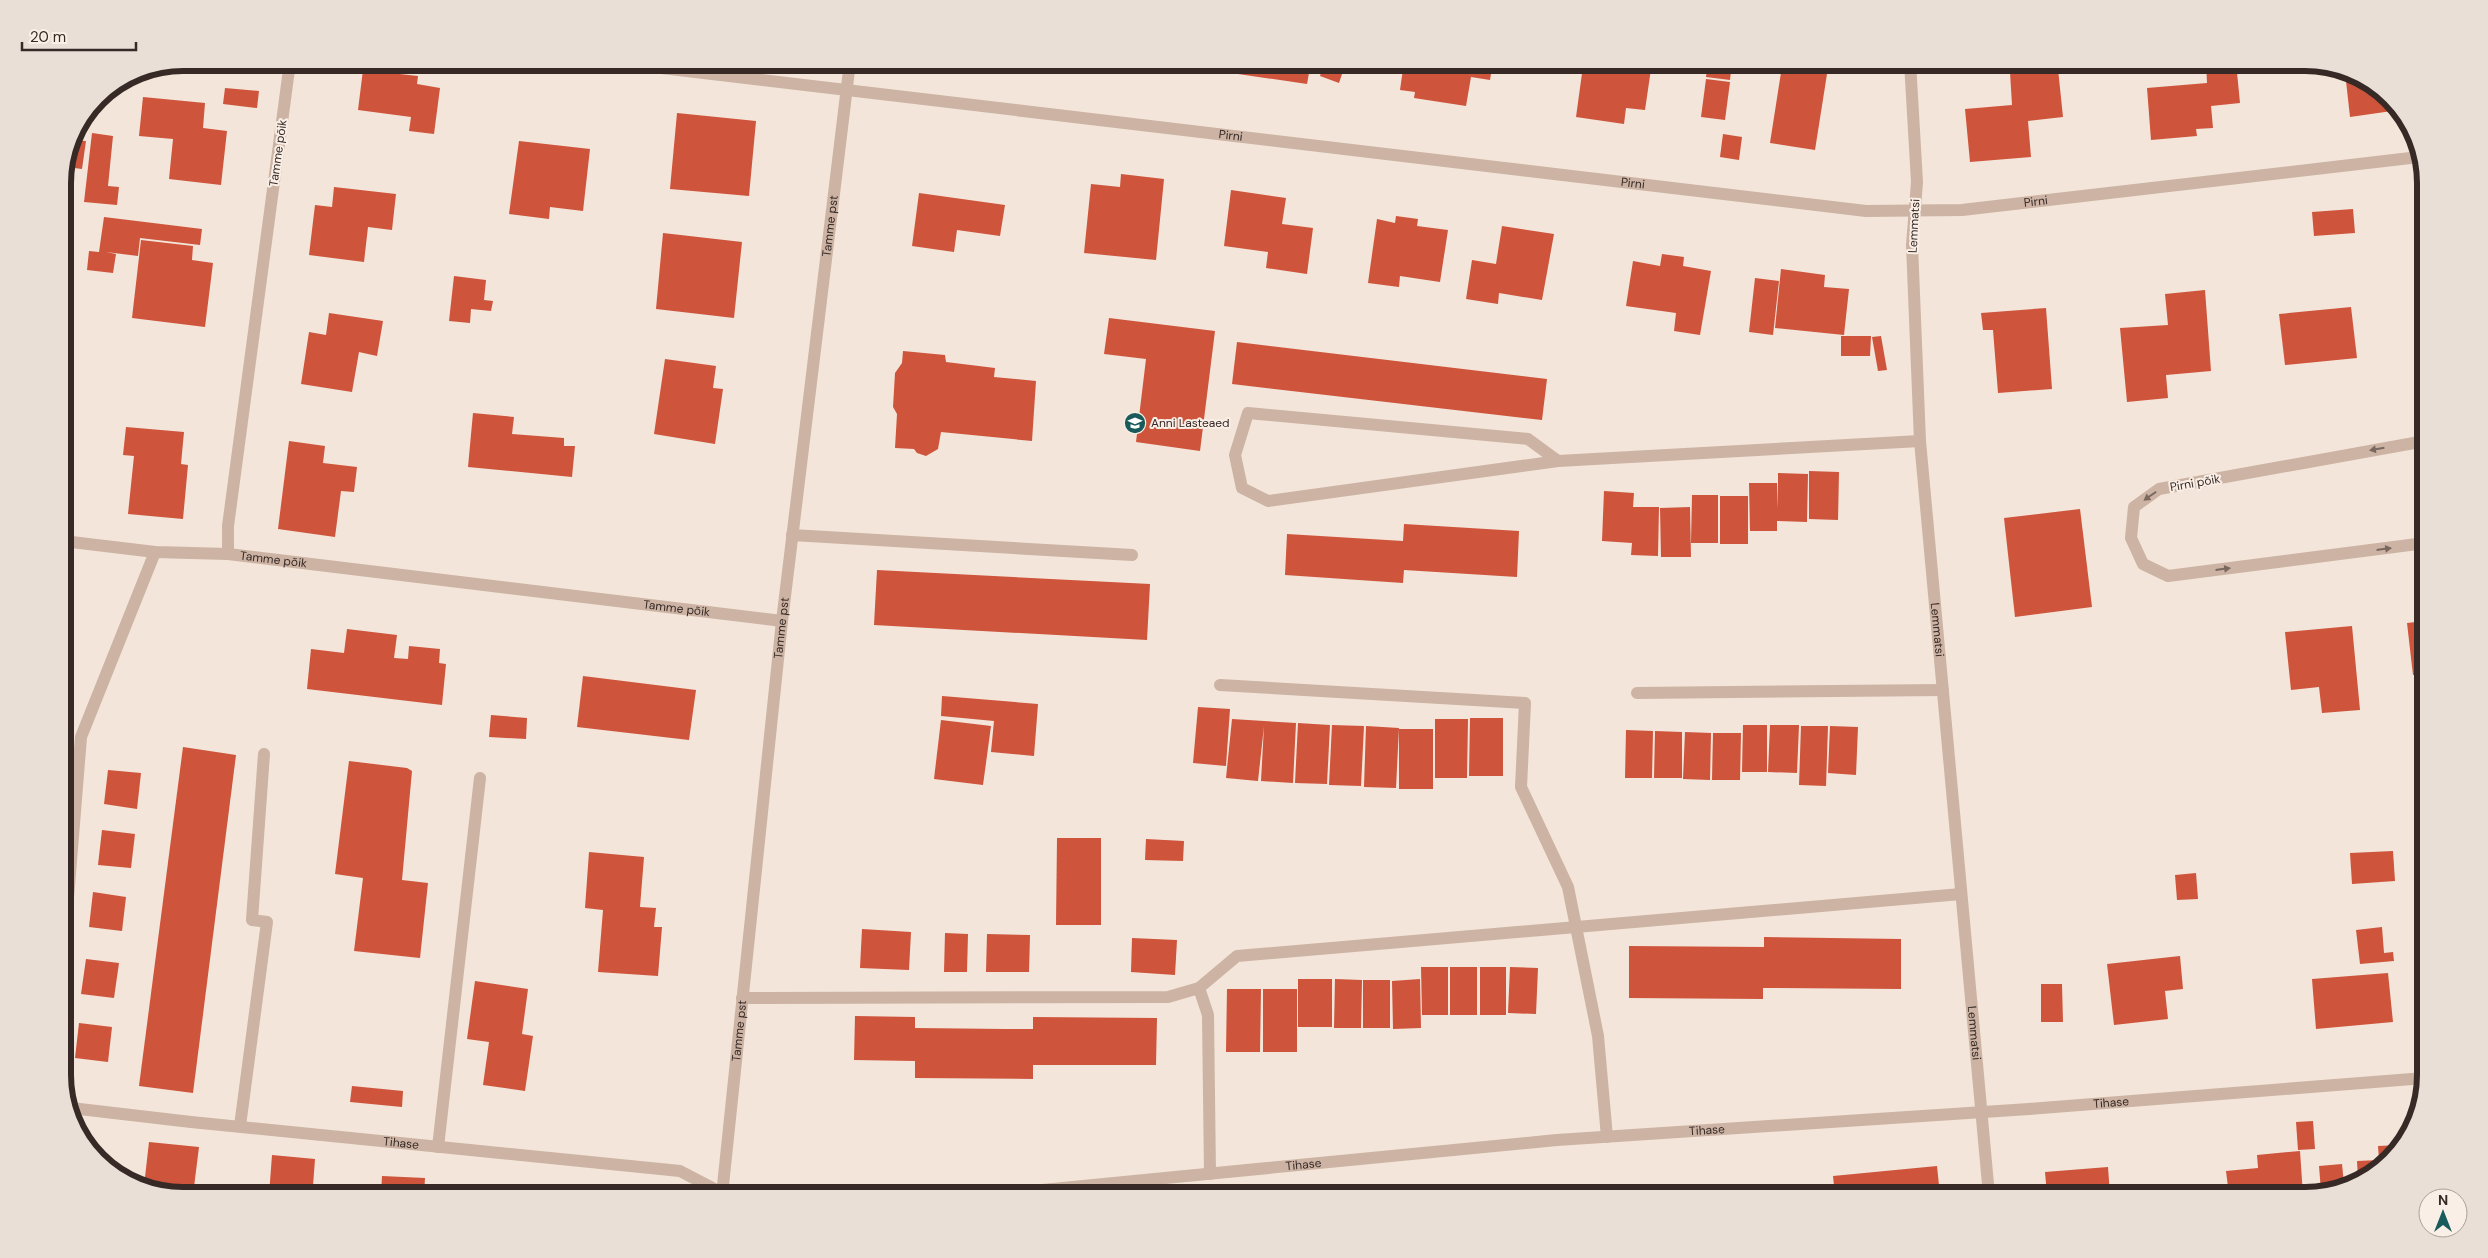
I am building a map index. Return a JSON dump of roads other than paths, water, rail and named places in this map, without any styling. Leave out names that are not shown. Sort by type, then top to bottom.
[{"type":"street","name":"Tamme põik","points":[[289,71],[228,526],[228,554],[782,621]]},
{"type":"street","name":"Pirni","points":[[690,71],[1866,210],[1962,210],[2414,158]]},
{"type":"street","name":"Tamme pst","points":[[724,1187],[782,621],[849,71]]},
{"type":"street","name":"Lemmatsi","points":[[1911,71],[1917,182],[1912,245],[1920,441],[1988,1187]]},
{"type":"street","points":[[1558,461],[1528,439],[1248,413],[1235,455],[1242,488],[1268,501],[1558,461],[1920,441]]},
{"type":"street","name":"Pirni põik","points":[[2417,442],[2159,489],[2134,507],[2131,538],[2142,564],[2168,576],[2417,545]]},
{"type":"street","points":[[792,535],[1132,555]]},
{"type":"street","points":[[71,542],[155,552],[228,554]]},
{"type":"street","points":[[71,861],[81,737],[155,552]]},
{"type":"street","points":[[1220,685],[1525,703],[1521,787],[1568,887],[1598,1036],[1607,1137]]},
{"type":"street","points":[[1637,694],[1943,690]]},
{"type":"street","points":[[240,1126],[266,922],[252,920],[264,754]]},
{"type":"street","points":[[438,1147],[480,778]]},
{"type":"street","points":[[742,998],[1168,997],[1198,988],[1237,956],[1961,894]]},
{"type":"street","points":[[1198,988],[1208,1015],[1210,1174]]},
{"type":"street","name":"Tihase","points":[[1080,1187],[1607,1137],[1981,1112],[2417,1079]]},
{"type":"street","name":"Tihase","points":[[76,1109],[680,1171],[709,1187]]},
{"type":"place","name":"Anni Lasteaed","points":[[1135,423]]}]
